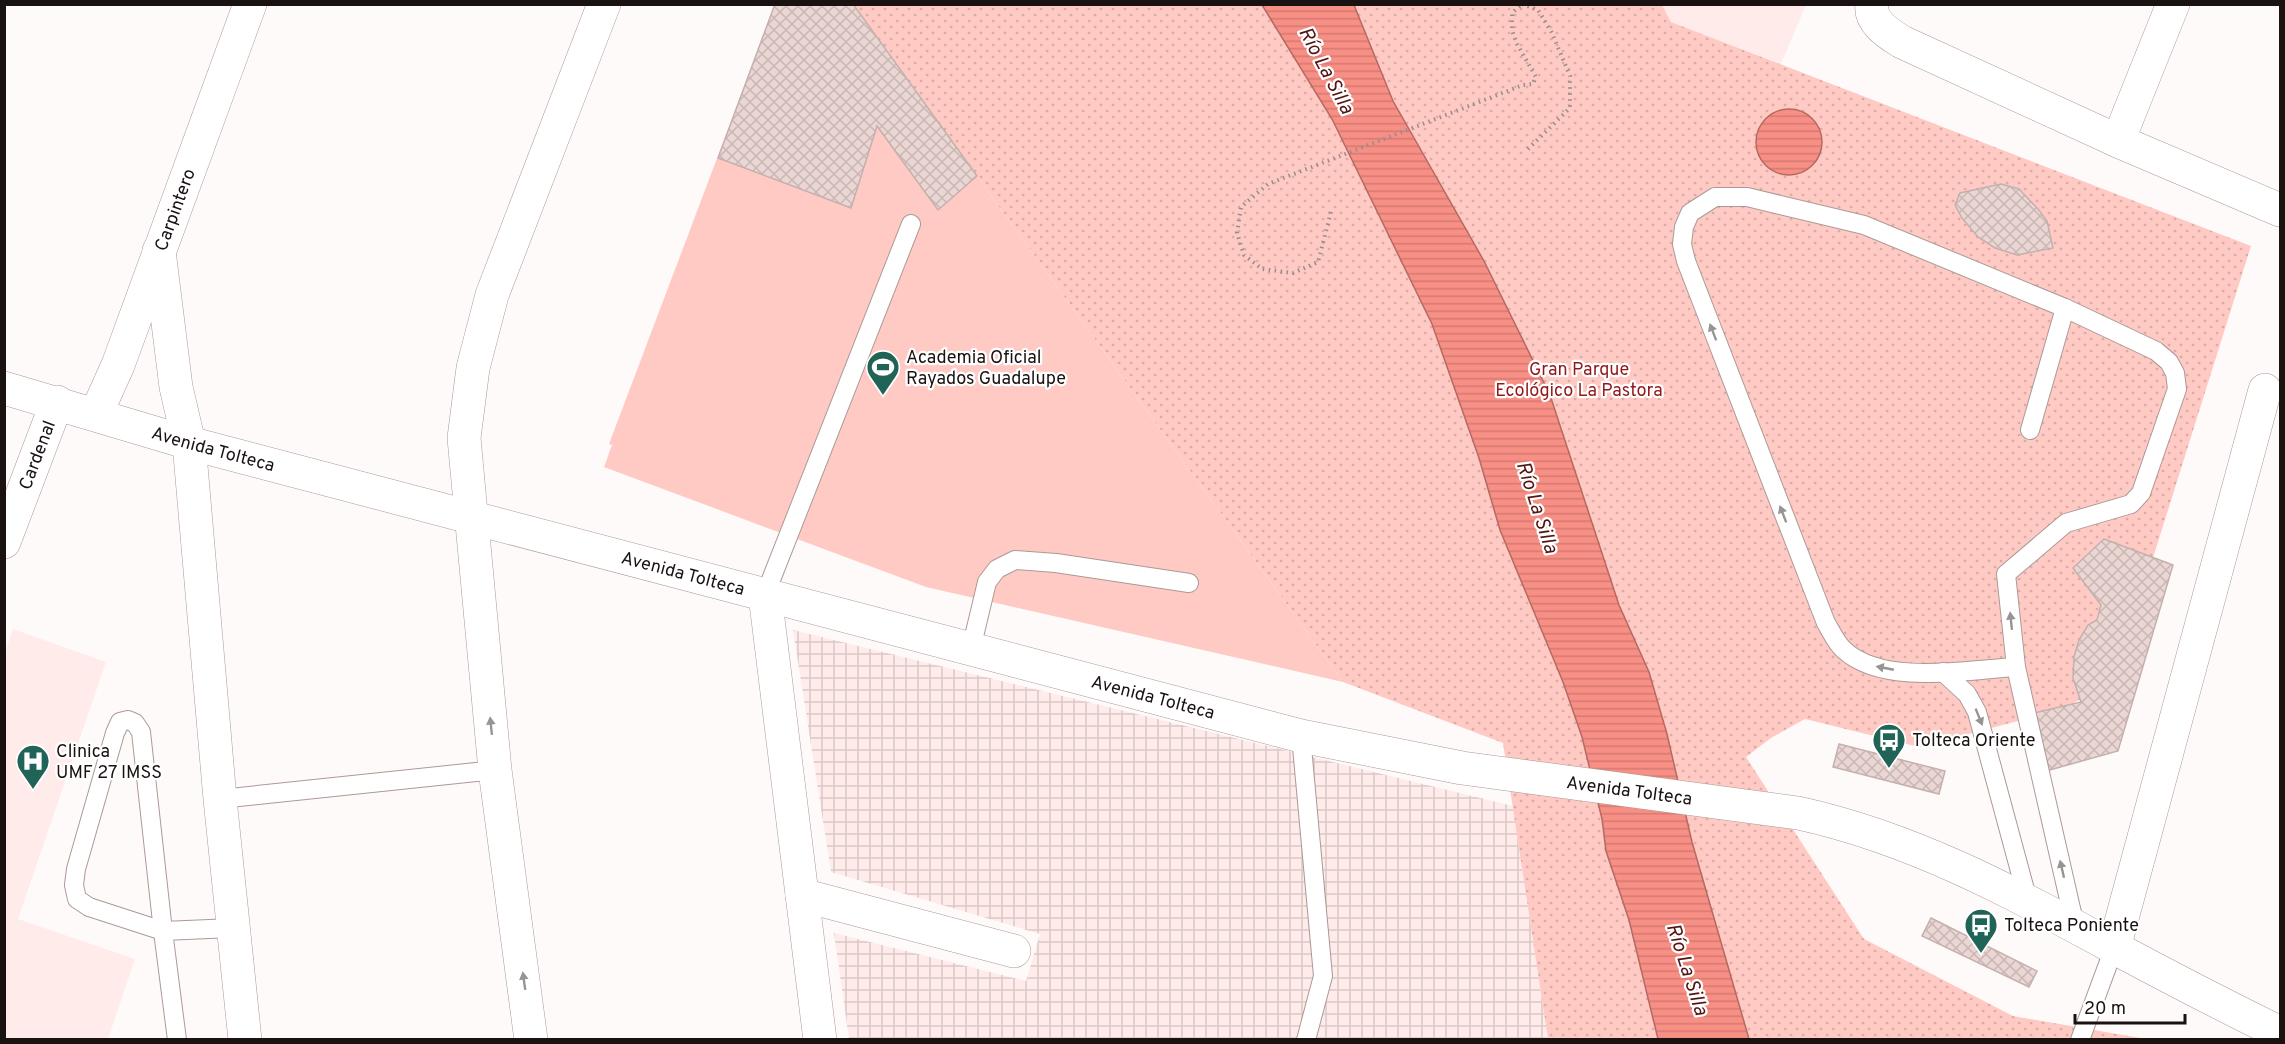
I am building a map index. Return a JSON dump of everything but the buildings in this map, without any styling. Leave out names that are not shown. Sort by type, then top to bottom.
[{"type":"street","name":"Carpintero","points":[[96,414],[118,365],[250,4]]},
{"type":"street","points":[[531,1040],[495,770],[464,438],[473,368],[492,295],[604,4]]},
{"type":"street","points":[[1872,4],[1871,10],[1881,28],[1902,42],[2118,141],[2280,210]]},
{"type":"street","points":[[2118,141],[2173,4]]},
{"type":"street","points":[[159,251],[176,387],[189,443],[220,799],[245,1040]]},
{"type":"street","name":"Avenida Tolteca","points":[[4,388],[189,443],[1301,736],[1462,768],[1798,813],[1879,834],[1970,871],[2280,1033]]},
{"type":"street","points":[[2115,948],[2265,390]]},
{"type":"street","name":"Cardenal","points":[[4,542],[57,402]]},
{"type":"street","points":[[765,595],[820,1040]]},
{"type":"street","points":[[802,895],[1014,951]]},
{"type":"lane","points":[[2016,667],[1913,673],[1880,668],[1858,660],[1843,649],[1826,623],[1699,298],[1682,244],[1684,227],[1690,213],[1701,204],[1715,197],[1747,197],[1864,225],[2065,308],[2156,351],[2169,362],[2175,373],[2177,389],[2141,493],[2131,504],[2066,523],[2006,574],[2016,667],[2075,926]]},
{"type":"lane","points":[[765,595],[911,224]]},
{"type":"lane","points":[[2030,430],[2065,308]]},
{"type":"lane","points":[[970,649],[987,582],[997,569],[1015,560],[1056,563],[1189,584]]},
{"type":"lane","points":[[1943,672],[1967,694],[1977,712],[2028,901]]},
{"type":"lane","points":[[177,1040],[162,931],[141,732],[135,723],[128,720],[120,722],[76,869],[77,899],[88,907],[162,931],[233,928]]},
{"type":"lane","points":[[1301,736],[1323,976],[1306,1040]]},
{"type":"lane","points":[[220,799],[495,770]]},
{"type":"lane","points":[[2080,1040],[2115,948]]},
{"type":"path","points":[[1331,213],[1318,262],[1293,273],[1262,268],[1244,255],[1237,233],[1241,207],[1268,184],[1533,84],[1536,77],[1512,30],[1512,13],[1522,4],[1538,10],[1552,33],[1570,76],[1570,108],[1525,152]]},
{"type":"shaded area","points":[[1662,5],[1806,5],[1781,64],[1671,22]]},
{"type":"shaded area","name":"Clinica UMF 27 IMSS","points":[[13,629],[106,662],[18,919],[135,959],[108,1039],[5,1039],[4,655]]},
{"type":"shaded area","points":[[793,630],[1513,806],[1548,1039],[849,1039],[834,933],[1026,981],[1040,934],[831,872]]},
{"type":"green space","name":"Academia Oficial Rayados Guadalupe","points":[[775,5],[853,5],[1343,682],[926,587],[604,467],[612,445],[609,444]]},
{"type":"green space","name":"Gran Parque Ecológico La Pastora","points":[[853,5],[1662,5],[1671,22],[2251,246],[2114,682],[2060,710],[1919,747],[1805,719],[1771,738],[1746,757],[1864,939],[2013,1016],[2146,1039],[1548,1039],[1503,743],[1343,682]]},
{"type":"water","name":"Río La Silla","points":[[1262,5],[1354,5],[1393,101],[1484,261],[1550,395],[1619,605],[1649,672],[1667,734],[1692,842],[1749,1039],[1658,1039],[1629,920],[1606,851],[1602,819],[1582,737],[1563,682],[1500,530],[1479,458],[1432,324],[1332,119]]},
{"type":"water","points":[[1782,109],[1796,109],[1808,114],[1817,123],[1822,142],[1820,155],[1813,166],[1796,175],[1782,175],[1770,170],[1761,161],[1756,149],[1756,135],[1761,123],[1770,114]]},
{"type":"place","name":"Academia Oficial Rayados Guadalupe","points":[[883,396]]},
{"type":"place","name":"Tolteca Oriente","points":[[1889,769]]},
{"type":"place","name":"Clinica UMF 27 IMSS","points":[[33,790]]},
{"type":"place","name":"Tolteca Poniente","points":[[1981,954]]}]
